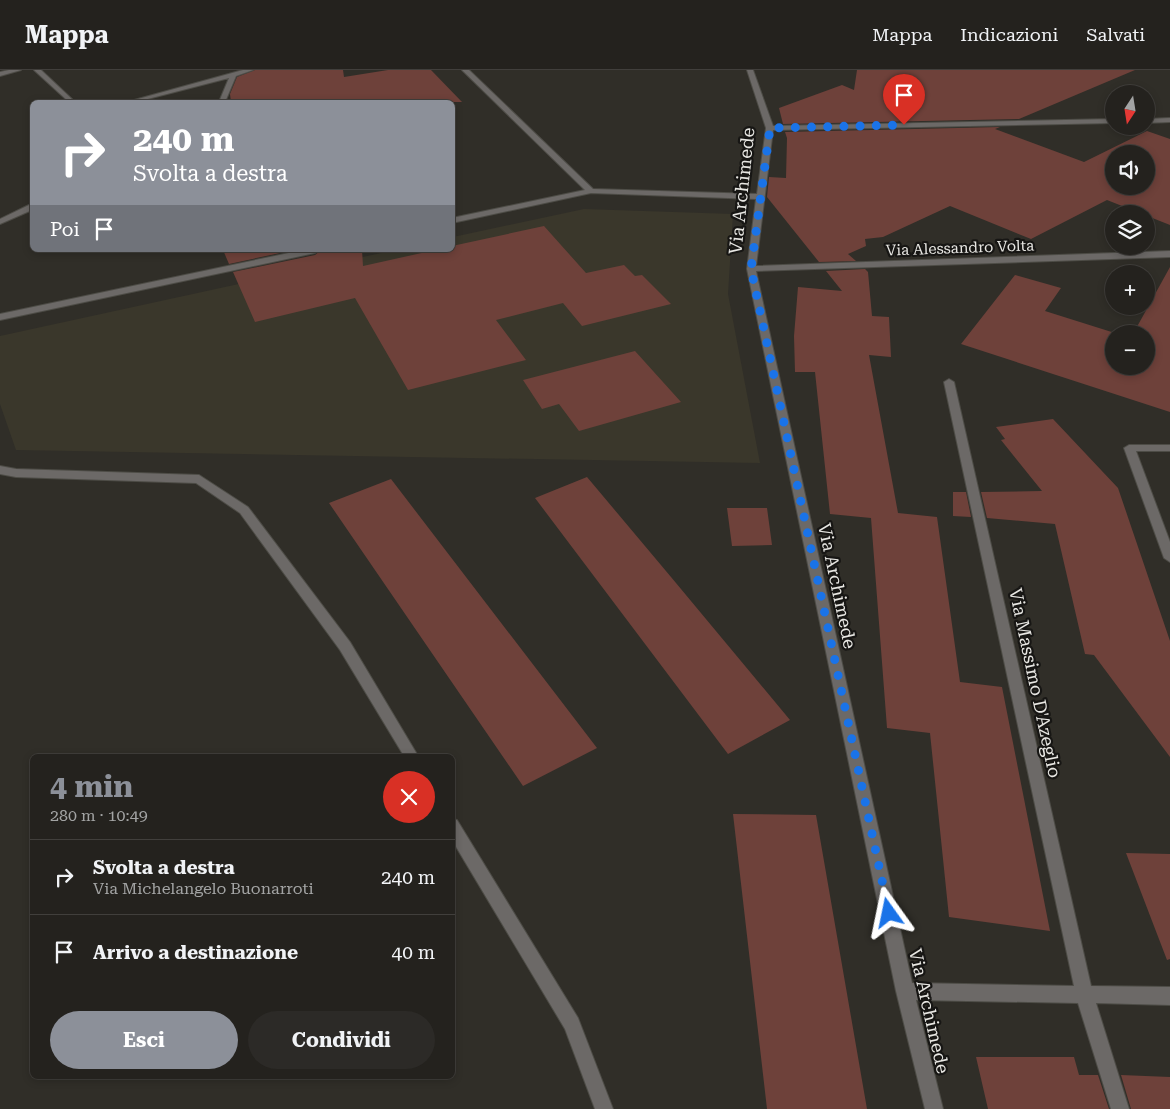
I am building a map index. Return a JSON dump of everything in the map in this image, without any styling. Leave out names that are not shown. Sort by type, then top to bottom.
[{"type":"street","points":[[0,74],[18,70]]},
{"type":"street","points":[[37,70],[70,100]]},
{"type":"street","points":[[138,100],[250,70]]},
{"type":"street","points":[[465,70],[591,191]]},
{"type":"street","name":"Via Archimede","points":[[750,70],[770,128],[751,269],[905,991],[934,1109]]},
{"type":"street","points":[[223,100],[233,75]]},
{"type":"street","points":[[1155,121],[1170,120]]},
{"type":"street","points":[[770,128],[1105,121]]},
{"type":"street","points":[[455,220],[591,191],[761,197]]},
{"type":"street","points":[[0,222],[30,208]]},
{"type":"street","points":[[0,317],[306,252]]},
{"type":"street","name":"Via Alessandro Volta","points":[[751,269],[1170,254]]},
{"type":"street","name":"Via Massimo D'Azeglio","points":[[949,382],[1084,993],[1120,1109]]},
{"type":"street","points":[[1170,448],[1129,448],[1170,558]]},
{"type":"street","points":[[0,470],[16,473],[198,479],[244,510],[345,646],[411,754]]},
{"type":"street","points":[[455,830],[572,1024],[604,1109]]},
{"type":"street","points":[[905,991],[1170,996]]},
{"type":"shaded area","points":[[584,209],[733,214],[728,294],[760,463],[16,450],[0,404],[0,336],[386,252],[455,252],[455,237]]},
{"type":"building","points":[[255,70],[343,70],[344,77],[388,70],[431,70],[462,102],[455,102],[455,100],[231,100],[230,94],[237,77]]},
{"type":"building","points":[[857,70],[1135,70],[1019,119],[783,124],[779,108],[842,85],[854,90]]},
{"type":"building","points":[[1000,127],[995,129],[1084,162],[1105,152],[1105,195],[1155,195],[1155,145],[1119,145],[1139,135],[1155,134],[1170,139],[1170,225],[1155,219],[1155,205],[1120,205],[1107,200],[1031,239],[950,206],[883,237],[865,239],[866,246],[848,254],[856,261],[819,262],[767,197],[769,177],[786,178],[787,138],[785,132]]},
{"type":"building","points":[[544,226],[586,273],[624,265],[635,276],[642,275],[671,304],[582,326],[563,303],[496,320],[526,360],[408,390],[355,298],[255,322],[233,272],[315,255],[319,252],[362,252],[363,266],[426,252],[455,252],[455,245]]},
{"type":"building","points":[[224,252],[285,252],[229,264]]},
{"type":"building","points":[[1170,267],[1170,412],[961,344],[1015,275],[1061,288],[1045,311],[1105,330],[1105,375],[1155,375],[1155,325],[1138,325],[1143,315],[1155,315],[1155,294]]},
{"type":"building","points":[[865,269],[868,272],[872,316],[889,317],[891,357],[869,355],[898,513],[937,517],[960,682],[1002,687],[1050,931],[949,917],[930,733],[887,728],[871,518],[830,514],[815,372],[795,372],[794,336],[798,287],[842,291],[826,271]]},
{"type":"building","points":[[635,351],[681,402],[579,431],[559,404],[542,409],[523,380]]},
{"type":"building","points":[[1053,419],[1118,488],[1170,641],[1170,757],[1094,655],[1085,654],[1055,524],[987,518],[981,492],[1042,491],[1001,440],[1005,439],[996,427]]},
{"type":"building","points":[[587,477],[790,720],[728,754],[535,498]]},
{"type":"building","points":[[391,479],[597,748],[523,786],[329,503]]},
{"type":"building","points":[[953,492],[966,492],[971,517],[953,516]]},
{"type":"building","points":[[727,508],[767,508],[772,545],[732,546]]},
{"type":"building","points":[[733,814],[816,815],[867,1109],[767,1109]]},
{"type":"building","points":[[1126,853],[1170,854],[1170,959],[1167,960]]},
{"type":"building","points":[[976,1057],[1074,1057],[1079,1075],[1098,1075],[1109,1109],[988,1109]]},
{"type":"building","points":[[1121,1075],[1170,1077],[1170,1109],[1131,1109]]},
{"type":"route","points":[[889,913],[751,269],[770,128],[904,125]]}]
